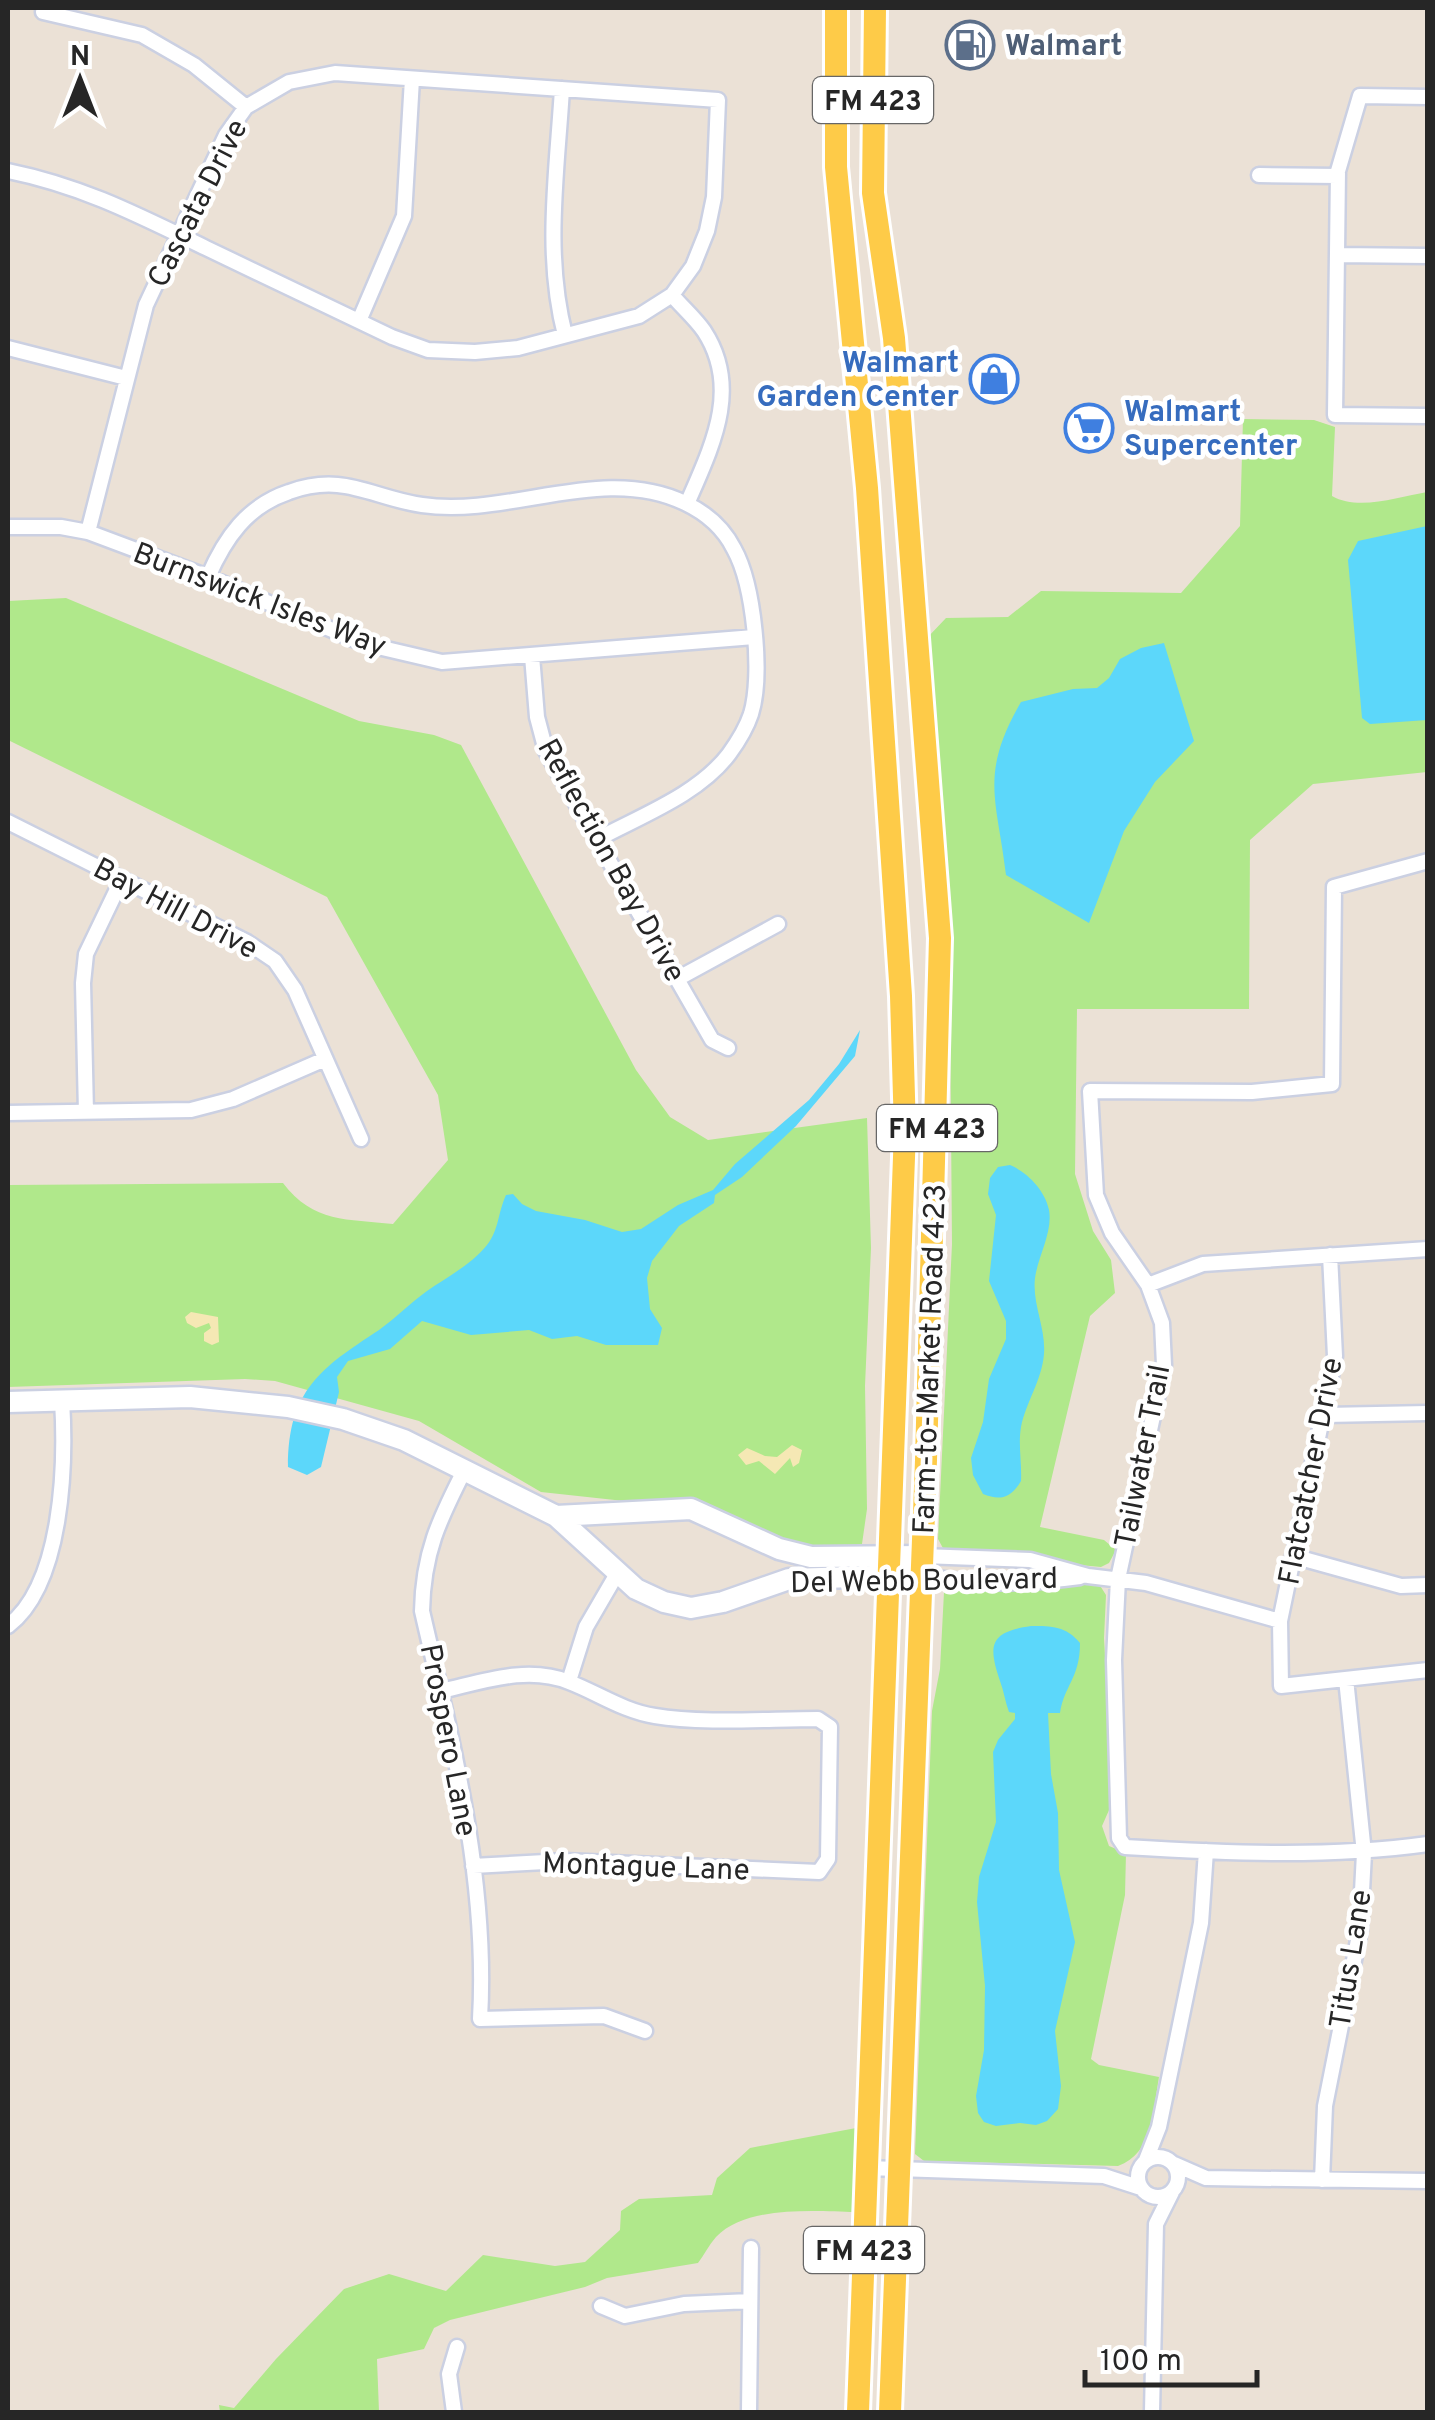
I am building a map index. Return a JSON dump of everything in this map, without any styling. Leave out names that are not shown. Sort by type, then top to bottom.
[{"type":"main road","name":"Farm-to-Market Road 423","points":[[836,8],[836,167],[876,621],[901,996],[905,1130],[858,2412]]},
{"type":"main road","name":"Farm-to-Market Road 423","points":[[875,8],[873,193],[894,338],[940,938],[922,1566],[890,2412]]},
{"type":"main road","points":[[854,342],[894,338]]},
{"type":"main road","points":[[876,621],[916,618]]},
{"type":"street","points":[[43,12],[142,35],[194,65],[246,107]]},
{"type":"street","name":"Cascata Drive","points":[[88,532],[146,304],[226,134],[246,107],[290,82],[335,73],[718,100],[714,197],[707,231],[694,266],[672,295]]},
{"type":"street","points":[[360,321],[404,216],[412,79]]},
{"type":"street","points":[[562,89],[552,264],[554,295],[566,335]]},
{"type":"street","points":[[1428,97],[1360,96],[1338,176],[1335,414],[1428,416]]},
{"type":"street","points":[[8,171],[91,193],[428,350],[475,352],[518,348],[638,316],[672,295],[704,331],[718,363],[723,394],[719,426],[687,504]]},
{"type":"street","points":[[1258,175],[1338,176]]},
{"type":"street","points":[[1337,255],[1428,256]]},
{"type":"street","points":[[8,348],[126,378]]},
{"type":"street","points":[[208,577],[221,547],[258,507],[290,492],[320,486],[351,485],[421,505],[464,507],[612,488],[650,490],[687,504],[717,524],[736,550],[745,580],[754,637],[751,714],[730,752],[713,772],[596,840]]},
{"type":"street","name":"Burnswick Isles Way","points":[[8,526],[61,526],[88,532],[208,577],[365,644],[442,662],[754,637]]},
{"type":"street","name":"Reflection Bay Drive","points":[[532,656],[536,717],[546,751],[712,1040],[728,1048]]},
{"type":"street","name":"Bay Hill Drive","points":[[8,822],[247,942],[275,961],[294,990],[360,1139]]},
{"type":"street","name":"Tailwater Trail","points":[[1206,1852],[1125,1847],[1119,1838],[1114,1660],[1118,1578],[1164,1365],[1162,1323],[1148,1286],[1112,1233],[1096,1194],[1090,1091],[1252,1092],[1332,1084],[1334,887],[1428,861]]},
{"type":"street","points":[[86,1112],[86,954],[122,879]]},
{"type":"street","points":[[677,979],[778,924]]},
{"type":"street","points":[[8,1113],[192,1110],[233,1099],[325,1058]]},
{"type":"street","points":[[1148,1286],[1203,1264],[1428,1249]]},
{"type":"street","name":"Flatcatcher Drive","points":[[1330,1255],[1336,1356],[1280,1620],[1281,1686],[1346,1679]]},
{"type":"street","name":"Del Webb Boulevard","points":[[8,1402],[190,1397],[288,1407],[344,1419],[404,1440],[556,1516],[636,1589],[664,1602],[691,1608],[723,1602],[789,1579],[890,1565]]},
{"type":"street","points":[[8,1626],[19,1617],[38,1586],[49,1549],[63,1482],[62,1400]]},
{"type":"street","points":[[1326,1415],[1428,1413]]},
{"type":"street","name":"Prospero Lane","points":[[465,1469],[436,1525],[423,1583],[422,1611],[461,1781],[473,1866],[480,2019],[604,2016],[645,2031]]},
{"type":"street","name":"Del Webb Boulevard","points":[[556,1516],[691,1509],[779,1549],[811,1558],[922,1566],[1030,1560],[1088,1576]]},
{"type":"street","points":[[1293,1556],[1401,1586],[1428,1585]]},
{"type":"street","name":"Del Webb Boulevard","points":[[922,1566],[948,1581],[1032,1583],[1088,1576],[1118,1578],[1280,1620]]},
{"type":"street","points":[[440,1691],[521,1674],[569,1682],[586,1627],[618,1572]]},
{"type":"street","points":[[1346,1679],[1428,1670]]},
{"type":"street","name":"Titus Lane","points":[[1322,2180],[1325,2106],[1360,1930],[1364,1853],[1346,1679]]},
{"type":"street","name":"Montague Lane","points":[[473,1866],[564,1861],[820,1872],[828,1858],[830,1727],[818,1720],[656,1716],[614,1704],[569,1682]]},
{"type":"street","points":[[1152,2412],[1156,2224],[1138,2174],[1159,2127],[1202,1923],[1206,1852],[1364,1853],[1428,1844]]},
{"type":"street","points":[[1156,2224],[1174,2190],[1178,2173],[1159,2127]]},
{"type":"street","points":[[1104,2176],[1158,2156],[1206,2178]]},
{"type":"street","points":[[867,2168],[1104,2176],[1158,2197],[1206,2178],[1428,2181]]},
{"type":"street","points":[[748,2412],[751,2248]]},
{"type":"street","points":[[602,2306],[625,2316],[684,2304],[750,2301]]},
{"type":"street","points":[[454,2412],[449,2374],[458,2347]]},
{"type":"green space","points":[[1243,419],[1314,420],[1335,427],[1332,496],[1342,500],[1379,502],[1427,492],[1427,772],[1313,784],[1250,840],[1249,1009],[1077,1009],[1075,1174],[1093,1231],[1111,1260],[1115,1293],[1090,1316],[1040,1527],[1104,1540],[1116,1550],[1109,1563],[1101,1567],[953,1553],[944,1550],[938,1539],[952,1244],[950,1004],[927,638],[946,618],[1008,617],[1041,591],[1181,593],[1240,526]]},
{"type":"green space","points":[[66,598],[359,721],[434,735],[461,745],[636,1070],[670,1117],[708,1140],[867,1118],[871,1248],[865,1386],[867,1509],[862,1544],[817,1553],[661,1505],[541,1492],[419,1421],[275,1381],[8,1387],[8,1185],[283,1183],[307,1206],[332,1217],[393,1224],[448,1160],[438,1095],[327,897],[8,740],[8,601]]},
{"type":"green space","points":[[1099,1584],[1106,1595],[1104,1638],[1113,1801],[1102,1826],[1109,1846],[1126,1853],[1125,1895],[1091,2059],[1099,2065],[1159,2077],[1150,2129],[1139,2151],[1118,2166],[924,2161],[915,2154],[932,1711],[940,1669],[944,1592],[955,1586]]},
{"type":"green space","points":[[856,2128],[855,2212],[782,2212],[745,2219],[716,2237],[698,2263],[607,2278],[585,2287],[450,2320],[434,2328],[424,2349],[377,2359],[379,2412],[220,2412],[219,2405],[234,2408],[344,2289],[389,2274],[446,2291],[483,2255],[555,2266],[585,2262],[620,2230],[621,2211],[639,2199],[712,2195],[717,2178],[750,2148]]},
{"type":"sand","points":[[191,1312],[218,1317],[219,1342],[212,1345],[204,1341],[204,1333],[211,1328],[209,1323],[196,1328],[187,1323],[185,1317]]},
{"type":"sand","points":[[792,1445],[802,1450],[799,1463],[793,1467],[790,1458],[775,1474],[759,1461],[746,1465],[738,1455],[747,1448],[777,1457]]},
{"type":"water","points":[[1427,526],[1427,720],[1370,724],[1362,718],[1348,560],[1358,541]]},
{"type":"water","points":[[1164,643],[1194,741],[1155,782],[1124,831],[1089,923],[1006,875],[994,787],[1000,749],[1021,702],[1073,689],[1097,688],[1109,678],[1120,659],[1141,648]]},
{"type":"water","points":[[860,1030],[855,1056],[796,1126],[742,1177],[715,1195],[714,1203],[679,1226],[652,1261],[647,1278],[650,1309],[662,1328],[658,1345],[606,1345],[577,1336],[552,1339],[529,1330],[471,1335],[422,1321],[390,1349],[348,1361],[337,1377],[339,1392],[321,1467],[307,1475],[288,1467],[294,1418],[312,1384],[340,1357],[481,1252],[494,1233],[506,1195],[513,1194],[536,1211],[622,1232],[641,1229],[678,1205],[713,1190],[735,1164],[809,1100],[839,1064]]},
{"type":"water","points":[[1010,1165],[1034,1183],[1049,1210],[1049,1227],[1035,1288],[1044,1354],[1021,1427],[1021,1481],[1009,1494],[995,1497],[983,1494],[973,1475],[971,1458],[983,1422],[989,1379],[1006,1339],[1006,1321],[989,1281],[996,1215],[988,1194],[990,1178],[998,1167]]},
{"type":"water","points":[[1031,1626],[1058,1628],[1080,1643],[1077,1665],[1060,1713],[1048,1713],[1059,1870],[1075,1942],[1055,2031],[1061,2086],[1058,2109],[1047,2121],[1036,2125],[996,2126],[984,2122],[978,2113],[976,2096],[984,2050],[985,1986],[977,1902],[979,1877],[996,1822],[993,1752],[1015,1713],[1009,1712],[993,1649],[1007,1632]]},
{"type":"place","name":"Walmart","points":[[970,45]]},
{"type":"place","name":"Walmart Garden Center","points":[[994,379]]},
{"type":"place","name":"Walmart Supercenter","points":[[1089,428]]}]
